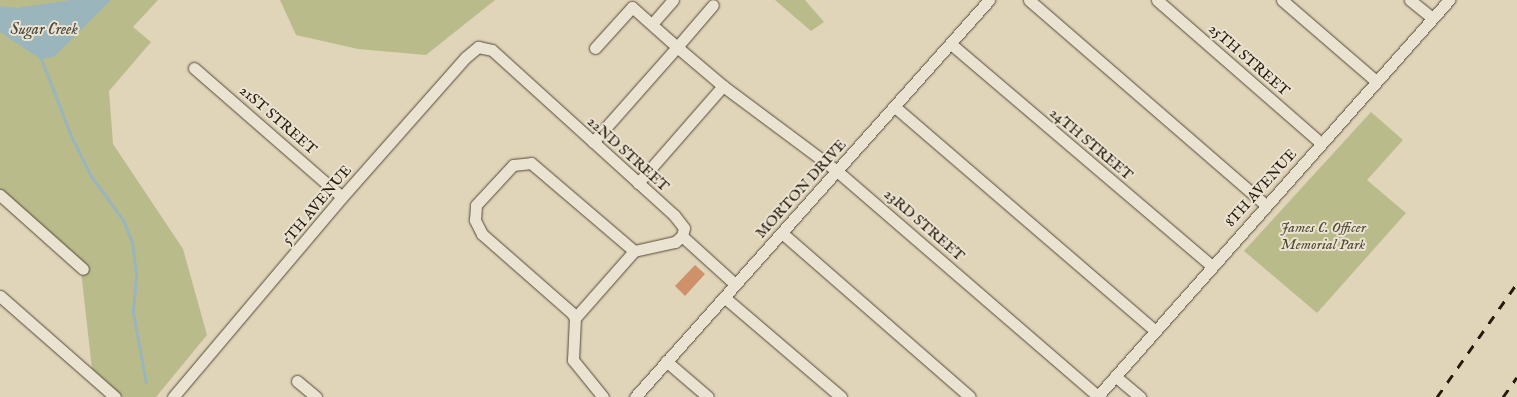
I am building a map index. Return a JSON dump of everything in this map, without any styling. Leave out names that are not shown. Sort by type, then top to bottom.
[{"type":"street","points":[[652,24],[673,0]]},
{"type":"street","name":"MORTON DRIVE","points":[[634,397],[989,0]]},
{"type":"street","points":[[1029,0],[1266,204]]},
{"type":"street","name":"25TH STREET","points":[[1157,0],[1321,143]]},
{"type":"street","points":[[1282,0],[1376,81]]},
{"type":"street","points":[[1410,0],[1432,18]]},
{"type":"street","name":"8TH AVENUE","points":[[1097,396],[1449,0]]},
{"type":"street","points":[[593,142],[713,5]]},
{"type":"street","name":"23RD STREET","points":[[595,48],[632,7],[723,86],[837,171],[1097,396]]},
{"type":"street","name":"24TH STREET","points":[[951,44],[1212,266]]},
{"type":"street","name":"5TH AVENUE","points":[[173,397],[342,197],[466,57],[478,47],[492,50]]},
{"type":"street","name":"22ND STREET","points":[[492,50],[680,222],[684,228],[682,236],[735,284]]},
{"type":"street","name":"21ST STREET","points":[[194,68],[342,197]]},
{"type":"street","points":[[638,183],[723,86]]},
{"type":"street","points":[[895,107],[1155,331]]},
{"type":"street","points":[[575,318],[478,228],[473,213],[476,205],[496,182],[513,165],[531,163],[634,251]]},
{"type":"street","points":[[0,195],[82,269]]},
{"type":"street","points":[[782,233],[970,397]]},
{"type":"street","points":[[603,397],[573,360],[575,318],[634,251],[675,242],[682,236]]},
{"type":"street","points":[[0,296],[115,397]]},
{"type":"street","points":[[724,296],[841,397]]},
{"type":"street","points":[[666,361],[708,397]]},
{"type":"street","points":[[1115,376],[1140,397]]},
{"type":"street","points":[[297,381],[316,397]]},
{"type":"green space","points":[[0,0],[158,0],[133,27],[151,42],[109,91],[113,144],[183,249],[207,335],[156,397],[123,397],[92,369],[80,262],[0,189]]},
{"type":"green space","points":[[280,0],[495,0],[426,55],[358,49],[296,35]]},
{"type":"green space","points":[[775,0],[805,0],[824,22],[811,31]]},
{"type":"green space","name":"James C. Officer Memorial Park","points":[[1371,112],[1403,140],[1367,180],[1406,213],[1317,313],[1244,251]]},
{"type":"water","name":"Sugar Creek","points":[[71,0],[111,0],[54,57],[40,59],[0,32],[0,6],[17,8]]},
{"type":"building","points":[[695,265],[705,274],[685,296],[675,286]]},
{"type":"waterway","points":[[40,56],[72,138],[91,176],[123,220],[132,242],[136,276],[133,313],[146,383]]},
{"type":"railway","points":[[1437,397],[1517,283]]},
{"type":"railway","points":[[1503,397],[1517,377]]}]
